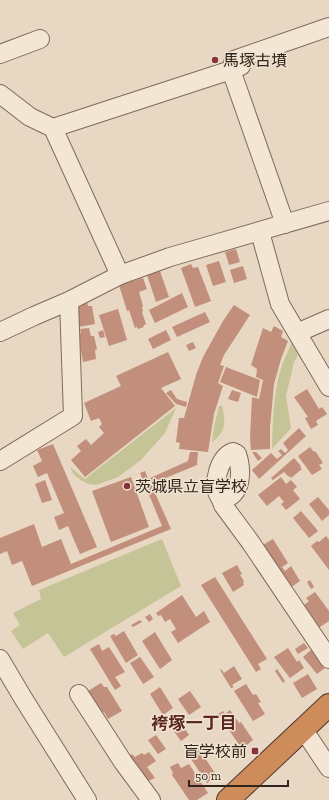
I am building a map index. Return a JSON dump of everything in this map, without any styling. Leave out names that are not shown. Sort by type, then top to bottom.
[{"type":"highway","points":[[228,800],[329,705]]},
{"type":"street","points":[[285,224],[231,70],[234,60],[329,28]]},
{"type":"street","points":[[0,54],[40,39]]},
{"type":"street","points":[[53,128],[329,40]]},
{"type":"street","points":[[0,94],[30,117],[53,128],[120,275]]},
{"type":"street","points":[[0,332],[70,301],[120,275],[170,257],[329,211]]},
{"type":"street","points":[[260,232],[280,304],[329,387]]},
{"type":"street","points":[[0,461],[73,416],[70,301]]},
{"type":"street","points":[[297,334],[329,319]]},
{"type":"street","points":[[221,499],[223,505],[329,659]]},
{"type":"street","points":[[0,660],[87,800]]},
{"type":"street","points":[[79,694],[123,762],[151,800]]},
{"type":"street","points":[[303,729],[329,768]]},
{"type":"green space","points":[[292,342],[298,355],[294,362],[286,396],[291,428],[272,449],[274,407],[279,375]]},
{"type":"green space","points":[[219,406],[222,406],[224,426],[217,438],[212,442],[214,427]]},
{"type":"green space","points":[[176,408],[165,433],[141,460],[118,477],[96,485],[82,481],[74,475],[70,467],[85,479]]},
{"type":"green space","points":[[162,539],[181,586],[64,657],[48,633],[23,649],[11,631],[20,625],[13,613],[41,599],[39,590]]},
{"type":"building","points":[[236,249],[240,262],[229,265],[225,252]]},
{"type":"building","points":[[219,261],[226,282],[213,286],[206,265]]},
{"type":"building","points":[[191,264],[193,268],[198,267],[211,301],[195,307],[181,268]]},
{"type":"building","points":[[243,266],[247,279],[234,283],[230,270]]},
{"type":"building","points":[[160,271],[169,297],[156,302],[147,275]]},
{"type":"building","points":[[143,278],[147,289],[139,292],[143,306],[142,312],[146,324],[143,326],[144,327],[138,329],[137,327],[135,328],[129,310],[127,311],[119,285]]},
{"type":"building","points":[[182,293],[188,307],[155,323],[149,310]]},
{"type":"building","points":[[81,302],[87,302],[88,306],[92,306],[95,324],[78,327],[75,306],[81,306]]},
{"type":"building","points":[[234,305],[250,315],[224,355],[220,365],[224,366],[218,383],[223,386],[214,414],[208,452],[179,449],[180,443],[176,442],[179,418],[184,418],[196,375],[203,357],[223,321]]},
{"type":"building","points":[[118,309],[127,340],[109,346],[99,315]]},
{"type":"building","points":[[205,312],[210,322],[177,337],[172,327]]},
{"type":"building","points":[[274,326],[283,331],[281,337],[288,341],[274,384],[270,427],[270,449],[251,450],[250,438],[252,397],[259,399],[263,380],[256,377],[257,369],[251,365],[263,328],[271,332]]},
{"type":"building","points":[[89,328],[91,336],[94,336],[97,349],[95,350],[96,359],[83,362],[78,334],[81,333],[80,329]]},
{"type":"building","points":[[103,330],[105,337],[100,338],[98,332]]},
{"type":"building","points":[[166,330],[171,340],[153,349],[148,339]]},
{"type":"building","points":[[193,342],[196,348],[189,351],[186,345]]},
{"type":"building","points":[[168,352],[181,379],[161,388],[175,406],[85,477],[71,460],[81,451],[77,446],[86,439],[91,445],[104,433],[99,427],[102,424],[99,418],[91,421],[84,403],[121,386],[116,376]]},
{"type":"building","points":[[226,367],[260,380],[257,397],[220,382]]},
{"type":"building","points":[[307,389],[319,409],[322,407],[327,414],[316,421],[318,425],[311,429],[305,418],[308,417],[294,397]]},
{"type":"building","points":[[171,390],[177,399],[187,402],[186,407],[176,404],[166,393]]},
{"type":"building","points":[[232,390],[241,393],[238,402],[228,399]]},
{"type":"building","points":[[299,428],[306,436],[259,479],[252,470],[271,453],[277,459],[282,455],[278,451],[281,449],[285,453],[288,450],[283,443]]},
{"type":"building","points":[[53,444],[97,547],[80,554],[68,526],[59,530],[54,517],[64,513],[47,473],[38,477],[33,466],[42,461],[37,450]]},
{"type":"building","points":[[310,447],[316,452],[323,463],[319,465],[322,469],[312,475],[298,456]]},
{"type":"building","points":[[190,452],[198,452],[197,465],[151,484],[171,529],[32,586],[22,561],[12,565],[7,551],[0,554],[0,538],[34,524],[42,547],[61,539],[71,564],[162,526],[140,473],[145,471],[148,479],[188,461]]},
{"type":"building","points":[[252,452],[256,452],[262,458],[258,461]]},
{"type":"building","points":[[294,458],[302,469],[291,478],[284,472],[273,480],[271,478]]},
{"type":"building","points":[[131,477],[149,527],[111,542],[92,491]]},
{"type":"building","points":[[281,477],[286,484],[291,480],[297,487],[293,490],[300,499],[286,510],[281,504],[284,502],[279,496],[267,506],[258,495]]},
{"type":"building","points":[[45,480],[52,500],[42,503],[35,484]]},
{"type":"building","points":[[318,497],[329,510],[329,515],[322,521],[309,504]]},
{"type":"building","points":[[301,511],[318,531],[309,538],[293,518]]},
{"type":"building","points":[[326,536],[329,540],[329,570],[311,546]]},
{"type":"building","points":[[273,539],[288,563],[282,567],[285,571],[291,566],[300,581],[290,588],[261,546]]},
{"type":"building","points":[[237,565],[242,574],[240,575],[244,581],[244,585],[233,592],[222,573]]},
{"type":"building","points":[[215,577],[267,659],[258,664],[261,669],[256,672],[201,585]]},
{"type":"building","points":[[310,580],[314,587],[311,589],[307,582]]},
{"type":"building","points":[[315,592],[329,611],[329,621],[317,629],[299,604],[302,602],[304,605],[309,601],[306,598]]},
{"type":"building","points":[[182,595],[196,617],[204,611],[210,622],[178,643],[171,632],[176,629],[170,619],[165,622],[161,615],[158,616],[156,613]]},
{"type":"building","points":[[150,614],[153,619],[149,622],[145,617]]},
{"type":"building","points":[[140,620],[142,622],[133,627],[131,625]]},
{"type":"building","points":[[124,631],[138,655],[126,663],[110,636],[114,634],[116,636]]},
{"type":"building","points":[[155,632],[172,660],[160,669],[142,641]]},
{"type":"building","points":[[304,643],[308,648],[298,654],[295,649]]},
{"type":"building","points":[[99,644],[102,651],[109,647],[125,672],[115,677],[121,686],[115,690],[90,649]]},
{"type":"building","points":[[288,648],[297,662],[299,660],[304,668],[290,678],[274,657]]},
{"type":"building","points":[[311,650],[325,668],[317,674],[303,657]]},
{"type":"building","points":[[140,657],[154,677],[143,684],[130,663]]},
{"type":"building","points":[[234,666],[242,679],[232,685],[234,687],[231,688],[220,670],[221,669],[224,673]]},
{"type":"building","points":[[277,669],[285,681],[283,683],[275,671]]},
{"type":"building","points":[[308,674],[317,689],[302,698],[293,683]]},
{"type":"building","points":[[101,683],[104,687],[107,687],[122,711],[108,719],[104,712],[101,714],[88,691]]},
{"type":"building","points":[[246,684],[253,695],[256,694],[261,702],[258,703],[265,714],[253,721],[234,691]]},
{"type":"building","points":[[160,687],[173,708],[163,715],[150,694]]},
{"type":"building","points":[[190,691],[201,707],[189,715],[178,699]]},
{"type":"building","points":[[230,710],[239,723],[241,722],[253,740],[242,749],[218,714],[223,711],[225,714]]},
{"type":"building","points":[[177,717],[189,735],[181,741],[168,723]]},
{"type":"building","points":[[156,735],[166,749],[158,754],[148,740]]},
{"type":"building","points":[[197,746],[217,776],[207,783],[187,753]]},
{"type":"building","points":[[149,752],[156,761],[147,767],[155,778],[146,782],[126,759],[132,754],[135,757],[142,753],[144,755]]},
{"type":"building","points":[[178,763],[181,768],[189,764],[208,793],[197,800],[189,800],[172,775],[173,773],[170,767]]},
{"type":"place","name":"馬塚古墳","points":[[215,60]]},
{"type":"place","name":"茨城県立盲学校","points":[[127,486]]},
{"type":"place","name":"盲学校前","points":[[255,751]]},
{"type":"district","name":"袴塚一丁目","points":[[194,723]]}]
